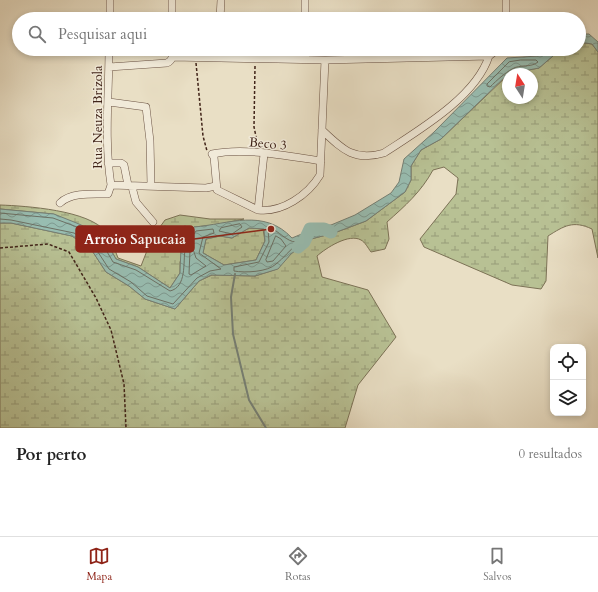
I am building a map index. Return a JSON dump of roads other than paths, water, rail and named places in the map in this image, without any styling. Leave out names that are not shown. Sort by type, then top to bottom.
[{"type":"street","points":[[110,0],[110,12]]},
{"type":"street","points":[[172,0],[172,12]]},
{"type":"street","points":[[220,12],[221,0]]},
{"type":"street","points":[[305,0],[305,12]]},
{"type":"street","points":[[506,0],[506,12]]},
{"type":"street","name":"Rua Neuza Brizola","points":[[109,56],[108,163],[111,185]]},
{"type":"street","points":[[109,66],[167,63],[171,61],[173,57],[325,60],[489,56],[485,69],[474,84],[448,109],[384,152],[373,156],[350,154],[322,130]]},
{"type":"street","points":[[60,203],[65,198],[74,196],[108,194],[111,185],[151,185],[206,188],[216,186],[217,190],[258,210],[265,211],[296,200],[316,183],[320,175],[325,60]]},
{"type":"street","points":[[109,102],[146,107],[150,141],[151,185]]},
{"type":"street","points":[[258,210],[262,153]]},
{"type":"street","name":"Beco 3","points":[[216,186],[214,157],[212,154],[262,153],[321,161]]},
{"type":"street","points":[[108,163],[121,163],[124,165],[128,185],[132,187],[136,202],[153,222]]},
{"type":"water","points":[[586,34],[589,34],[598,42],[598,52],[592,44],[586,43]]},
{"type":"water","points":[[553,56],[539,68],[502,68],[502,80],[441,139],[421,150],[411,166],[411,180],[405,192],[366,221],[334,233],[311,239],[291,254],[278,269],[255,276],[211,275],[199,281],[175,309],[145,299],[129,286],[106,272],[91,249],[72,236],[11,223],[0,223],[0,209],[54,214],[102,235],[116,259],[138,267],[170,288],[180,273],[181,247],[194,227],[233,221],[258,221],[270,223],[281,229],[292,238],[321,226],[331,225],[355,215],[391,193],[399,182],[404,159],[434,132],[507,58]],"holes":[[[249,228],[264,229],[265,241],[256,260],[224,265],[203,253],[206,239],[220,236],[232,238]]]},
{"type":"waterway","points":[[298,247],[304,242],[310,229],[324,229],[331,232]]},
{"type":"waterway","points":[[235,274],[231,297],[233,334],[249,400],[266,428]]},
{"type":"place","name":"Arroio Sapucaia","points":[[271,229]]}]
